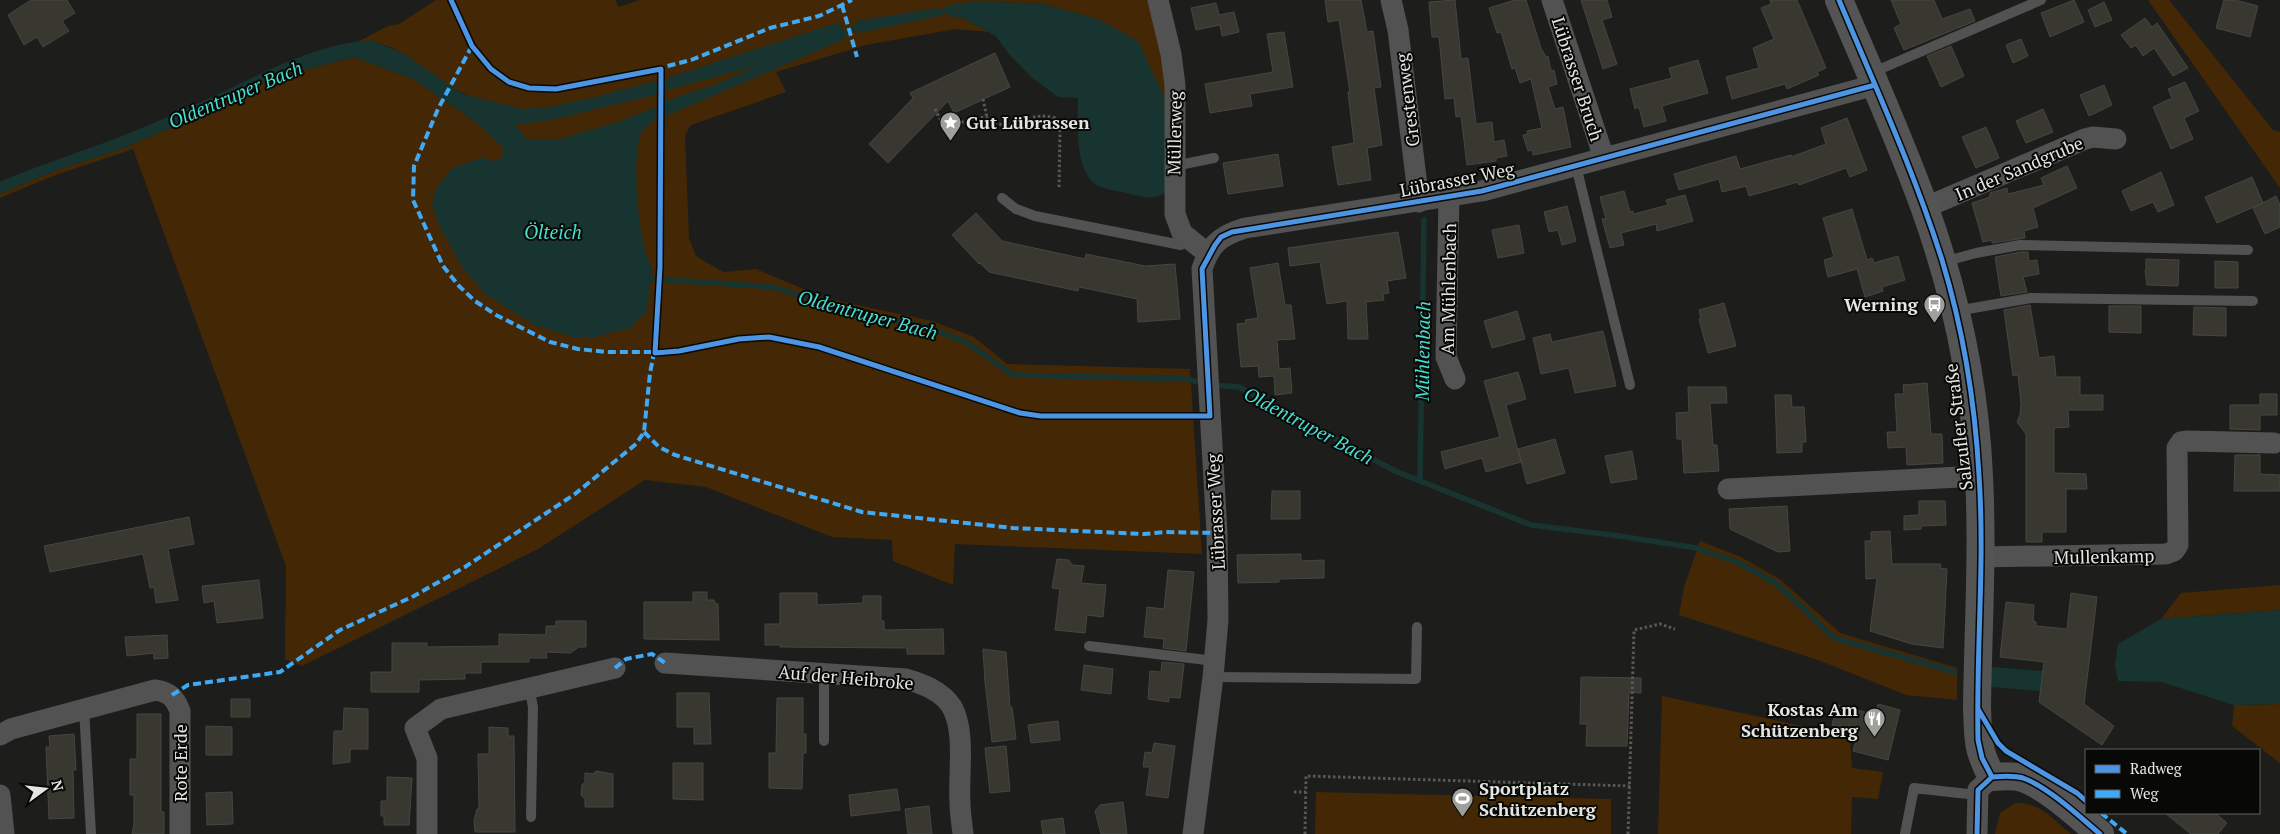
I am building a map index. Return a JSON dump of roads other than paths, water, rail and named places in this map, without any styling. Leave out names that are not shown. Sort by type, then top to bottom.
[{"type":"street","name":"Müllerweg","points":[[1158,0],[1174,70],[1176,108],[1175,214],[1182,233],[1188,240],[1208,254]]},
{"type":"street","name":"Grestenweg","points":[[1391,0],[1398,30],[1419,202]]},
{"type":"street","name":"Lübrasser Bruch","points":[[1552,0],[1604,158]]},
{"type":"street","name":"Salzufler Straße","points":[[1839,0],[1924,208],[1942,262],[1955,311],[1968,379],[1979,476],[1978,740],[1985,786],[1976,834]]},
{"type":"street","name":"Lübrasser Weg","points":[[1193,834],[1214,669],[1218,620],[1217,534],[1202,269],[1208,254],[1221,237],[1245,228],[1419,202],[1489,189],[1604,158],[1872,79]]},
{"type":"street","name":"In der Sandgrube","points":[[1924,208],[2085,139],[2093,137],[2116,140]]},
{"type":"street","name":"Am Mühlenbach","points":[[1449,197],[1446,357],[1455,379]]},
{"type":"street","name":"Mullenkamp","points":[[1980,557],[2166,554],[2174,551],[2178,545],[2177,448],[2181,442],[2274,443]]},
{"type":"street","name":"Salzufler Straße","points":[[1728,489],[1979,476]]},
{"type":"street","name":"Auf der Heibroke","points":[[665,663],[906,679],[925,685],[937,692],[951,706],[959,724],[962,834]]},
{"type":"street","points":[[427,834],[427,758],[415,728],[441,709],[615,668]]},
{"type":"street","name":"Rote Erde","points":[[84,708],[155,690],[164,691],[172,695],[180,711],[180,834]]},
{"type":"street","points":[[0,735],[11,729],[84,708]]},
{"type":"street","points":[[1985,786],[2013,776],[2032,782],[2066,806],[2100,834]]},
{"type":"street","points":[[0,795],[4,834]]},
{"type":"lane","points":[[1872,79],[2041,0]]},
{"type":"lane","points":[[1174,166],[1214,158]]},
{"type":"lane","points":[[1576,166],[1630,385]]},
{"type":"lane","points":[[1002,198],[1016,209],[1035,216],[1181,245],[1188,240]]},
{"type":"lane","points":[[1942,262],[1976,253],[2020,245],[2248,250]]},
{"type":"lane","points":[[1955,311],[2031,298],[2253,301]]},
{"type":"lane","points":[[1089,646],[1214,669],[1416,679],[1417,627]]},
{"type":"lane","points":[[824,674],[824,741]]},
{"type":"lane","points":[[529,687],[533,707],[531,817]]},
{"type":"lane","points":[[84,708],[91,834]]},
{"type":"lane","points":[[1905,834],[1914,788],[1985,786]]},
{"type":"water","points":[[976,1],[1043,4],[1098,19],[1138,41],[1167,103],[1166,192],[1157,197],[1144,197],[1104,188],[1097,185],[1090,178],[1084,169],[1079,145],[1078,98],[1058,97],[1031,77],[1008,53],[996,36],[962,18],[949,16],[946,6]]},
{"type":"water","points":[[938,8],[939,16],[859,33],[855,21]]},
{"type":"water","points":[[840,22],[845,39],[666,116],[666,101],[719,83],[756,66],[667,90],[667,78]]},
{"type":"water","name":"Ölteich","points":[[371,40],[404,54],[463,94],[522,109],[550,107],[656,81],[655,95],[551,120],[514,125],[528,140],[560,139],[621,121],[655,107],[656,119],[642,132],[638,143],[636,180],[643,242],[652,268],[647,312],[630,328],[595,337],[572,337],[535,325],[485,294],[462,267],[439,225],[432,205],[435,191],[452,168],[481,158],[495,161],[502,158],[503,147],[473,120],[413,79],[354,57],[281,76],[234,93],[192,119],[121,149],[54,171],[0,194],[0,182],[135,131],[277,66],[323,49]]},
{"type":"water","points":[[2280,610],[2280,704],[2234,705],[2161,682],[2118,681],[2115,665],[2118,644],[2161,619]]},
{"type":"waterway","points":[[932,13],[947,11]]},
{"type":"waterway","points":[[837,35],[864,26]]},
{"type":"waterway","points":[[649,90],[673,83]]},
{"type":"waterway","points":[[656,113],[672,106]]},
{"type":"waterway","name":"Mühlenbach","points":[[1420,481],[1424,220]]},
{"type":"waterway","name":"Oldentruper Bach","points":[[646,275],[652,279],[774,287],[841,310],[928,327],[967,343],[1013,375],[1186,379],[1203,383]]},
{"type":"waterway","name":"Oldentruper Bach","points":[[1213,385],[1239,387],[1395,471],[1531,525],[1696,548],[1737,562],[1777,584],[1834,638],[1955,672]]},
{"type":"waterway","name":"Oldentruper Bach","points":[[1993,677],[2041,681]]},
{"type":"place","name":"Gut Lübrassen","points":[[950,141]]},
{"type":"place","name":"Werning","points":[[1934,323]]},
{"type":"place","name":"Kostas Am Schützenberg","points":[[1874,738]]},
{"type":"place","name":"Sportplatz Schützenberg","points":[[1463,817]]}]
